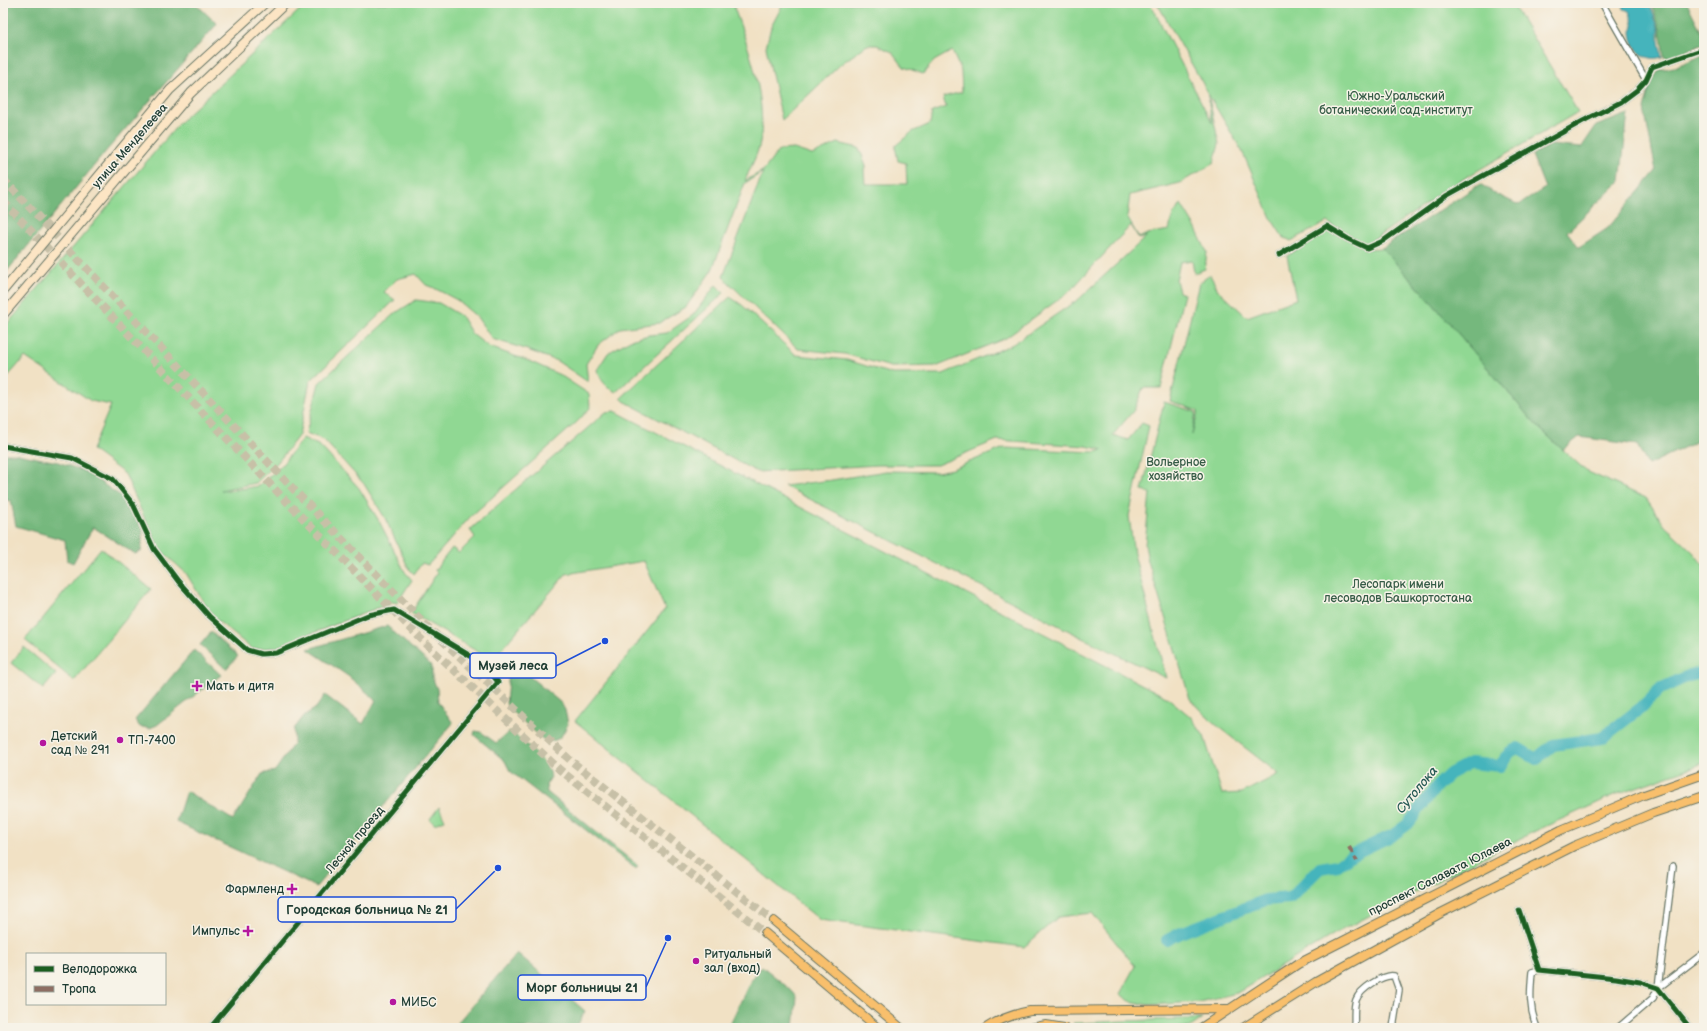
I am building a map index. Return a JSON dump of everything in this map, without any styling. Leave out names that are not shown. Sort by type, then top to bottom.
[{"type":"main road","name":"улица Менделеева","points":[[3,291],[170,90],[265,3]]},
{"type":"main road","name":"улица Менделеева","points":[[3,315],[191,93],[286,3]]},
{"type":"main road","name":"проспект Салавата Юлаева","points":[[1201,1028],[1298,964],[1560,830],[1644,795],[1704,774]]},
{"type":"main road","points":[[1243,1028],[1316,982],[1441,914],[1560,853],[1653,813],[1704,796]]},
{"type":"main road","points":[[774,921],[901,1028]]},
{"type":"main road","points":[[765,933],[878,1028]]},
{"type":"main road","points":[[986,1028],[1003,1019],[1030,1011],[1228,1009]]},
{"type":"main road","points":[[890,1018],[908,1028]]},
{"type":"main road","points":[[1031,1028],[1046,1025],[1064,1028]]},
{"type":"street","points":[[1602,3],[1626,48],[1646,80]]},
{"type":"street","points":[[1279,255],[1327,226],[1348,239],[1367,248],[1383,241],[1446,196],[1583,121],[1621,102],[1637,90],[1646,80],[1652,67],[1704,50]]},
{"type":"street","name":"Лесной проезд","points":[[3,446],[72,458],[113,479],[133,504],[154,549],[178,581],[208,616],[247,650],[261,654],[276,653],[368,615],[394,610],[482,663],[498,682],[210,1028]]},
{"type":"street","points":[[1618,1028],[1654,998],[1658,988],[1673,866]]},
{"type":"street","points":[[1519,910],[1539,970]]},
{"type":"street","points":[[1658,988],[1704,953]]},
{"type":"street","points":[[1537,1028],[1530,996],[1532,972],[1539,970],[1616,978],[1640,982],[1658,988],[1690,1028]]},
{"type":"street","points":[[1354,1028],[1356,1002],[1359,994],[1374,982],[1390,975],[1394,976],[1399,990],[1394,1028]]},
{"type":"green space","points":[[3,3],[195,3],[217,24],[107,150],[3,276]]},
{"type":"green space","name":"Лесопарк имени лесоводов Башкортостана","points":[[307,3],[739,3],[734,8],[746,41],[756,76],[761,113],[759,147],[745,181],[764,170],[779,150],[794,149],[812,155],[838,143],[859,148],[866,165],[864,170],[865,184],[907,184],[906,163],[898,161],[895,146],[912,132],[930,124],[932,112],[946,107],[943,97],[962,92],[961,71],[952,51],[934,61],[923,74],[904,67],[892,52],[877,45],[867,45],[841,64],[782,120],[766,47],[771,27],[782,6],[787,3],[1150,3],[1212,123],[1207,91],[1157,3],[1512,3],[1578,112],[1465,178],[1374,239],[1364,249],[1382,248],[1434,305],[1535,424],[1586,471],[1646,498],[1665,526],[1693,552],[1704,566],[1704,763],[1617,794],[1531,833],[1336,933],[1237,993],[1199,1002],[1148,1005],[1130,1001],[1120,994],[1135,966],[1092,913],[1058,917],[1024,947],[820,920],[575,721],[665,609],[644,561],[566,574],[492,660],[411,613],[437,573],[435,570],[452,548],[459,553],[475,537],[470,530],[606,412],[615,411],[1168,698],[1191,717],[1204,736],[1222,794],[1242,793],[1279,774],[1221,729],[1190,699],[1148,561],[1145,545],[1150,493],[1142,491],[1164,402],[1196,412],[1192,435],[1198,411],[1170,401],[1199,283],[1210,275],[1218,290],[1247,317],[1296,299],[1287,256],[1328,230],[1342,232],[1327,222],[1291,241],[1283,237],[1272,220],[1242,151],[1208,94],[1219,144],[1214,163],[1180,183],[1130,195],[1127,217],[1139,238],[1147,234],[1169,230],[1173,215],[1181,204],[1195,227],[1207,252],[1205,269],[1194,273],[1192,260],[1180,262],[1176,280],[1179,292],[1184,294],[1161,388],[1143,388],[1134,410],[1113,435],[1128,440],[1142,423],[1149,426],[1129,516],[1134,554],[1166,678],[1087,640],[784,486],[886,471],[937,472],[952,469],[1004,448],[1094,452],[1103,450],[1086,446],[997,440],[937,465],[879,465],[757,472],[624,401],[621,398],[730,297],[742,305],[796,355],[847,360],[892,374],[943,374],[1013,344],[1079,299],[1147,236],[1139,239],[1131,225],[1070,291],[1006,338],[938,366],[891,367],[845,354],[798,349],[723,277],[763,172],[745,183],[712,270],[686,307],[659,323],[620,328],[598,345],[586,364],[588,382],[557,361],[492,339],[477,317],[457,300],[426,285],[416,274],[397,279],[384,292],[395,300],[310,381],[299,435],[277,463],[256,483],[221,490],[234,490],[258,486],[281,466],[303,438],[320,446],[359,488],[379,521],[405,572],[412,580],[397,603],[393,602],[275,648],[252,649],[212,616],[186,573],[158,548],[125,474],[92,450],[111,405],[91,401],[25,357],[3,382],[3,329],[183,119]]},
{"type":"green space","points":[[1651,3],[1687,3],[1704,37],[1704,44],[1669,58],[1664,57],[1660,29]]},
{"type":"green space","points":[[1704,55],[1704,438],[1648,465],[1637,445],[1579,437],[1563,450],[1535,424],[1434,305],[1382,248],[1480,184],[1496,194],[1519,205],[1545,188],[1532,155],[1551,145],[1581,148],[1596,126],[1628,114],[1620,181],[1567,232],[1579,247],[1608,228],[1656,171],[1644,109],[1651,82],[1659,70],[1674,67]]},
{"type":"green space","points":[[716,285],[724,293],[616,392],[604,383],[597,370],[608,353],[630,340],[649,335],[667,333],[693,315]]},
{"type":"green space","points":[[416,300],[439,303],[461,316],[472,334],[489,347],[529,361],[560,375],[589,394],[590,408],[577,422],[470,517],[428,565],[422,563],[414,574],[409,569],[385,518],[364,484],[324,440],[306,433],[319,383],[394,314]]},
{"type":"green space","points":[[3,454],[17,454],[58,462],[84,471],[125,499],[143,530],[141,551],[135,554],[93,527],[73,563],[67,560],[65,540],[16,526],[11,500],[3,501]]},
{"type":"green space","points":[[101,548],[151,589],[74,681],[25,640]]},
{"type":"green space","points":[[387,626],[432,666],[432,677],[437,689],[438,702],[453,723],[316,887],[176,822],[186,791],[233,820],[262,774],[275,771],[294,743],[294,729],[304,716],[316,708],[325,695],[363,724],[376,700],[348,676],[308,649]]},
{"type":"green space","points":[[211,632],[238,656],[226,669],[200,645]]},
{"type":"green space","points":[[24,647],[56,674],[43,689],[11,663]]},
{"type":"green space","points":[[194,650],[221,675],[157,725],[150,728],[140,727],[135,720]]},
{"type":"green space","points":[[510,660],[561,703],[565,710],[568,724],[562,735],[557,739],[545,741],[508,708],[506,703]]},
{"type":"green space","points":[[475,731],[481,732],[496,743],[510,731],[534,751],[544,763],[551,777],[546,785],[547,792],[638,866],[636,869],[510,771],[505,761],[474,735]]},
{"type":"green space","points":[[439,807],[445,820],[434,824],[430,819]]},
{"type":"green space","points":[[517,953],[585,1011],[576,1028],[453,1028]]},
{"type":"green space","points":[[762,966],[791,990],[797,997],[794,1028],[728,1028],[750,982]]},
{"type":"green space","points":[[1202,1019],[1189,1028],[1079,1028],[1073,1023]]},
{"type":"water","points":[[1622,3],[1649,3],[1659,29],[1659,42],[1662,57],[1650,58],[1640,53],[1637,49],[1631,32],[1633,20],[1629,11],[1624,9]]},
{"type":"waterway","name":"Сутолока","points":[[1167,940],[1183,932],[1266,900],[1290,898],[1320,868],[1338,865],[1353,854],[1393,835],[1408,824],[1436,787],[1451,773],[1470,763],[1500,766],[1510,752],[1518,748],[1536,759],[1553,745],[1602,738],[1642,707],[1660,689],[1686,677],[1704,672]]},
{"type":"tunnel","points":[[3,179],[297,493],[430,629],[570,760],[774,921]]},
{"type":"tunnel","points":[[3,201],[286,501],[420,638],[560,770],[765,933]]},
{"type":"marked path","points":[[1349,847],[1357,861]]},
{"type":"cycle path","points":[[1279,255],[1327,226],[1348,239],[1367,248],[1383,241],[1446,196],[1583,121],[1621,102],[1637,90],[1646,80],[1652,67],[1704,49]]},
{"type":"cycle path","points":[[3,446],[72,458],[113,479],[133,504],[154,549],[178,581],[209,616],[247,650],[261,654],[276,653],[368,615],[394,610],[482,663],[498,682],[210,1028]]},
{"type":"cycle path","points":[[1519,910],[1539,970],[1616,978],[1640,982],[1658,988],[1690,1028]]},
{"type":"place","name":"Музей леса","points":[[605,641]]},
{"type":"place","name":"Мать и дитя","points":[[197,686]]},
{"type":"place","name":"ТП-7400","points":[[120,740]]},
{"type":"place","name":"Детский сад № 291","points":[[43,743]]},
{"type":"place","name":"Городская больница № 21","points":[[498,868]]},
{"type":"place","name":"Фармленд","points":[[292,889]]},
{"type":"place","name":"Импульс","points":[[248,931]]},
{"type":"place","name":"Морг больницы 21","points":[[668,938]]},
{"type":"place","name":"Ритуальный зал (вход)","points":[[696,961]]},
{"type":"place","name":"МИБС","points":[[393,1002]]},
{"type":"park label","name":"Южно-Уральский ботанический сад-институт","points":[[1396,103]]},
{"type":"park label","name":"Вольерное хозяйство","points":[[1176,469]]}]
